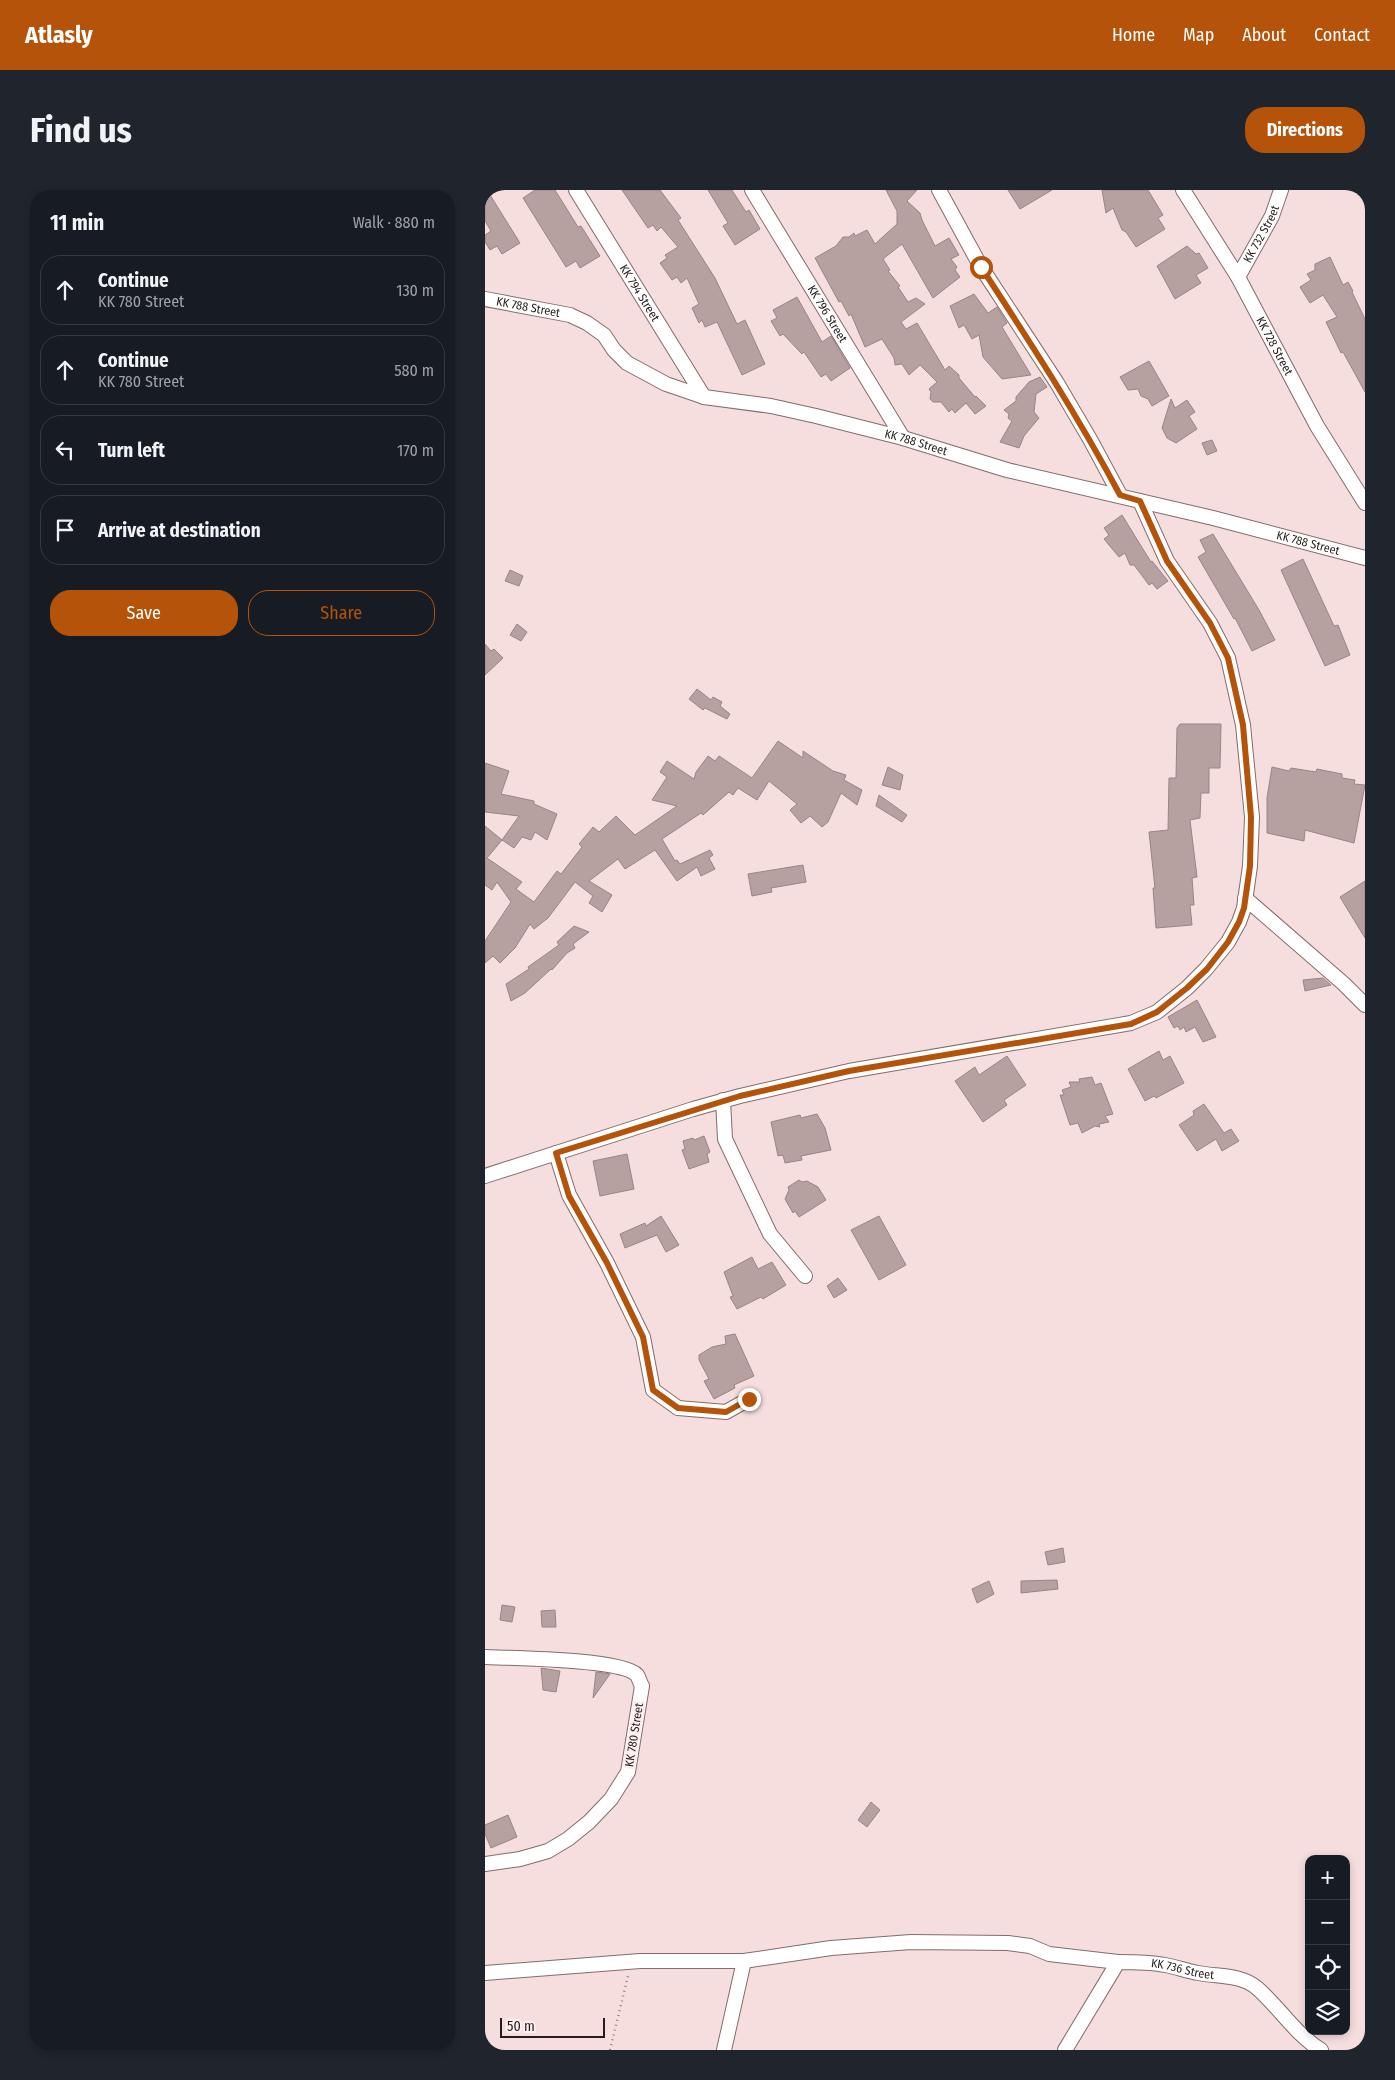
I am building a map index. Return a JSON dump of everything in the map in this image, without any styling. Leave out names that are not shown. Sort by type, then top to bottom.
[{"type":"street","name":"KK 794 Street","points":[[576,190],[704,397]]},
{"type":"street","name":"KK 796 Street","points":[[752,190],[903,438]]},
{"type":"street","points":[[939,190],[981,267],[1057,383],[1120,495]]},
{"type":"street","name":"KK 728 Street","points":[[1183,190],[1238,277],[1317,426],[1365,503]]},
{"type":"street","name":"KK 732 Street","points":[[1238,277],[1271,216],[1281,190]]},
{"type":"street","name":"KK 788 Street","points":[[485,299],[570,315],[587,323],[604,335],[614,350],[627,363],[666,384],[704,397],[791,410],[903,438],[1007,470],[1120,495],[1365,558]]},
{"type":"street","points":[[485,1176],[723,1100],[849,1071],[1131,1024],[1157,1012],[1207,969],[1228,942],[1239,922],[1250,866],[1250,789],[1243,725],[1228,658],[1210,623],[1167,561],[1140,501]]},
{"type":"street","points":[[1245,898],[1344,984],[1365,1005]]},
{"type":"street","points":[[723,1100],[725,1139],[770,1234],[805,1276]]},
{"type":"street","points":[[556,1153],[569,1196],[607,1263],[643,1337],[653,1390],[678,1408],[726,1412],[749,1399]]},
{"type":"street","name":"KK 780 Street","points":[[485,1657],[562,1659],[617,1668],[637,1675],[642,1686],[628,1772],[611,1799],[589,1822],[568,1839],[548,1851],[520,1859],[485,1864]]},
{"type":"street","name":"KK 736 Street","points":[[485,1973],[631,1962],[744,1961],[831,1948],[911,1942],[1008,1943],[1030,1946],[1049,1954],[1164,1965],[1246,1981],[1256,1987],[1296,2028],[1321,2050]]},
{"type":"street","points":[[724,2050],[744,1961]]},
{"type":"street","points":[[1065,2050],[1118,1962]]},
{"type":"path","points":[[610,2050],[631,1962]]},
{"type":"building","points":[[485,190],[487,190],[520,243],[502,254],[497,246],[490,250],[485,242],[485,235],[491,231],[485,221]]},
{"type":"building","points":[[535,190],[555,190],[578,227],[581,226],[600,256],[580,268],[576,261],[566,267],[523,198]]},
{"type":"building","points":[[622,190],[660,190],[681,218],[678,220],[715,278],[737,324],[745,320],[765,364],[742,375],[717,322],[705,327],[702,320],[699,323],[692,308],[699,304],[687,278],[681,283],[677,277],[672,280],[660,263],[667,258],[665,255],[678,247],[661,227],[657,231],[653,225],[648,228]]},
{"type":"building","points":[[708,190],[732,190],[746,212],[749,210],[760,229],[735,245],[723,226],[728,223]]},
{"type":"building","points":[[886,190],[917,190],[907,201],[920,213],[935,246],[949,238],[959,255],[951,259],[957,267],[955,270],[960,277],[933,298],[902,244],[883,259],[890,270],[888,271],[900,286],[898,287],[908,302],[916,298],[925,304],[901,322],[906,329],[917,323],[945,370],[949,366],[959,375],[959,378],[975,397],[986,406],[975,414],[966,403],[955,413],[952,409],[949,412],[941,402],[933,402],[930,399],[931,392],[929,389],[937,382],[920,365],[909,375],[902,364],[895,365],[894,358],[882,339],[865,347],[851,314],[849,316],[841,301],[839,302],[815,258],[836,246],[843,237],[849,237],[854,233],[855,236],[867,230],[875,244],[897,224],[897,211]]},
{"type":"building","points":[[1008,190],[1052,190],[1020,209]]},
{"type":"building","points":[[1102,190],[1148,190],[1163,215],[1158,218],[1165,229],[1136,247],[1126,232],[1122,230],[1113,208],[1106,213]]},
{"type":"building","points":[[1187,246],[1196,254],[1199,253],[1208,268],[1196,275],[1201,283],[1175,299],[1157,266]]},
{"type":"building","points":[[1330,257],[1343,285],[1348,282],[1365,319],[1365,392],[1343,352],[1341,353],[1326,322],[1337,317],[1323,295],[1310,303],[1300,287],[1311,280],[1307,274],[1315,270],[1315,264]]},
{"type":"building","points":[[974,294],[988,313],[997,307],[1007,323],[1002,327],[1031,375],[1002,379],[983,357],[979,335],[972,339],[964,325],[959,328],[950,306]]},
{"type":"building","points":[[797,297],[822,342],[831,336],[850,368],[831,381],[826,374],[821,377],[804,352],[802,354],[783,334],[780,336],[771,321],[777,318],[773,310]]},
{"type":"building","points":[[1149,361],[1169,396],[1152,406],[1148,399],[1141,396],[1138,389],[1128,390],[1120,377]]},
{"type":"building","points":[[1040,377],[1047,387],[1036,394],[1034,412],[1039,418],[1024,436],[1019,448],[1000,442],[1012,421],[1008,418],[1009,414],[1004,410],[1016,401],[1016,397],[1029,382]]},
{"type":"building","points":[[1171,399],[1175,408],[1187,400],[1195,412],[1189,416],[1197,429],[1176,443],[1167,438],[1162,428]]},
{"type":"building","points":[[1212,440],[1217,451],[1207,455],[1202,443]]},
{"type":"building","points":[[1122,515],[1151,562],[1168,581],[1157,589],[1152,583],[1149,585],[1134,565],[1130,565],[1125,553],[1119,557],[1104,539],[1109,535],[1104,528]]},
{"type":"building","points":[[1213,534],[1275,640],[1252,651],[1235,618],[1198,557],[1206,552],[1200,540]]},
{"type":"building","points":[[1303,559],[1334,626],[1338,625],[1350,655],[1325,666],[1281,570]]},
{"type":"building","points":[[510,570],[523,576],[519,586],[505,581]]},
{"type":"building","points":[[517,624],[527,632],[521,641],[510,635]]},
{"type":"building","points":[[485,644],[491,651],[494,649],[503,658],[485,675]]},
{"type":"building","points":[[697,689],[711,700],[713,697],[722,702],[720,706],[730,714],[727,719],[705,708],[703,710],[689,699]]},
{"type":"building","points":[[1180,724],[1221,724],[1220,768],[1209,768],[1209,793],[1201,793],[1200,818],[1190,820],[1197,877],[1192,878],[1194,905],[1190,905],[1192,925],[1156,928],[1153,888],[1155,888],[1149,832],[1168,830],[1169,778],[1176,778],[1177,728]]},
{"type":"building","points":[[778,741],[803,758],[803,751],[833,771],[846,775],[844,780],[862,790],[857,805],[841,793],[828,822],[822,827],[810,816],[801,823],[790,810],[797,804],[769,781],[757,800],[738,788],[733,795],[729,792],[703,815],[701,813],[662,839],[675,861],[677,860],[680,864],[710,850],[713,855],[709,858],[715,869],[701,876],[697,867],[677,881],[655,850],[625,869],[618,859],[589,881],[612,895],[602,912],[589,903],[593,896],[575,882],[548,918],[534,929],[530,924],[515,948],[500,963],[493,956],[485,963],[485,941],[511,902],[497,882],[492,890],[485,885],[485,826],[502,840],[487,858],[522,882],[516,889],[534,902],[557,871],[561,874],[582,847],[579,844],[593,827],[599,832],[616,816],[635,835],[677,806],[652,800],[667,777],[660,772],[667,761],[694,779],[696,772],[708,756],[715,761],[719,756],[752,778]]},
{"type":"building","points":[[485,763],[509,771],[501,794],[534,801],[534,804],[557,814],[547,840],[535,832],[531,840],[522,837],[514,848],[502,840],[519,816],[485,812]]},
{"type":"building","points":[[888,767],[903,775],[900,790],[882,785]]},
{"type":"building","points":[[1272,767],[1289,771],[1291,768],[1316,772],[1317,769],[1342,774],[1342,778],[1355,780],[1354,784],[1365,785],[1354,843],[1305,830],[1304,841],[1267,833],[1267,798]]},
{"type":"building","points":[[879,795],[907,815],[902,822],[876,806]]},
{"type":"building","points":[[803,865],[806,882],[771,888],[772,892],[752,896],[748,874]]},
{"type":"building","points":[[1365,881],[1365,938],[1340,897]]},
{"type":"building","points":[[574,926],[589,932],[573,944],[575,948],[567,953],[552,970],[525,993],[511,1001],[506,984],[529,969],[528,967],[559,945],[557,942]]},
{"type":"building","points":[[1323,978],[1331,985],[1305,991],[1303,980]]},
{"type":"building","points":[[1197,1000],[1216,1037],[1203,1042],[1195,1027],[1186,1032],[1184,1027],[1180,1030],[1178,1026],[1174,1028],[1168,1017]]},
{"type":"building","points":[[1159,1051],[1163,1060],[1170,1056],[1184,1083],[1156,1098],[1154,1096],[1145,1101],[1128,1069]]},
{"type":"building","points":[[1007,1056],[1026,1085],[1004,1100],[1007,1105],[983,1122],[955,1081],[975,1067],[979,1075]]},
{"type":"building","points":[[1092,1077],[1095,1085],[1101,1083],[1113,1114],[1105,1116],[1109,1122],[1099,1124],[1100,1127],[1095,1126],[1082,1133],[1078,1123],[1070,1125],[1060,1095],[1064,1095],[1062,1090],[1071,1087],[1069,1082],[1080,1082],[1079,1079]]},
{"type":"building","points":[[1204,1104],[1224,1133],[1231,1129],[1239,1141],[1222,1151],[1216,1139],[1197,1151],[1179,1125],[1194,1115],[1193,1111]]},
{"type":"building","points":[[817,1114],[825,1128],[831,1150],[801,1156],[802,1160],[785,1163],[783,1155],[778,1156],[771,1122],[800,1115],[801,1118]]},
{"type":"building","points":[[704,1136],[710,1152],[707,1154],[709,1162],[689,1169],[682,1150],[685,1149],[683,1141],[693,1138],[694,1140]]},
{"type":"building","points":[[627,1154],[634,1189],[600,1196],[593,1161]]},
{"type":"building","points":[[799,1180],[802,1182],[807,1181],[818,1187],[826,1200],[799,1217],[795,1211],[793,1213],[785,1199],[789,1190],[788,1187]]},
{"type":"building","points":[[661,1216],[679,1245],[666,1252],[657,1235],[625,1248],[620,1234],[645,1223],[646,1226]]},
{"type":"building","points":[[879,1216],[906,1265],[879,1280],[851,1230]]},
{"type":"building","points":[[752,1257],[758,1269],[772,1262],[786,1285],[763,1299],[761,1297],[737,1309],[730,1297],[733,1296],[724,1272]]},
{"type":"building","points":[[838,1278],[847,1290],[834,1298],[827,1286]]},
{"type":"building","points":[[735,1334],[754,1376],[734,1385],[735,1388],[714,1399],[704,1381],[709,1379],[699,1360],[699,1355],[712,1347],[726,1344],[725,1336]]},
{"type":"building","points":[[1063,1548],[1065,1562],[1048,1565],[1045,1552]]},
{"type":"building","points":[[1057,1580],[1058,1589],[1021,1593],[1021,1581]]},
{"type":"building","points":[[989,1581],[994,1594],[977,1603],[972,1589]]},
{"type":"building","points":[[502,1605],[515,1607],[512,1622],[500,1620]]},
{"type":"building","points":[[555,1610],[556,1627],[542,1627],[541,1611]]},
{"type":"building","points":[[541,1668],[560,1671],[556,1692],[543,1690]]},
{"type":"building","points":[[596,1672],[610,1674],[593,1698]]},
{"type":"building","points":[[871,1802],[880,1810],[867,1827],[858,1820]]},
{"type":"building","points":[[508,1815],[517,1837],[491,1848],[485,1834],[485,1825]]},
{"type":"route","points":[[749,1399],[726,1412],[678,1408],[653,1390],[643,1337],[607,1263],[569,1196],[556,1153],[693,1109],[740,1096],[849,1071],[1131,1024],[1157,1012],[1207,969],[1228,942],[1244,908],[1250,866],[1250,789],[1243,725],[1228,658],[1210,623],[1167,561],[1140,501],[1120,495],[1057,383],[981,267]]}]
